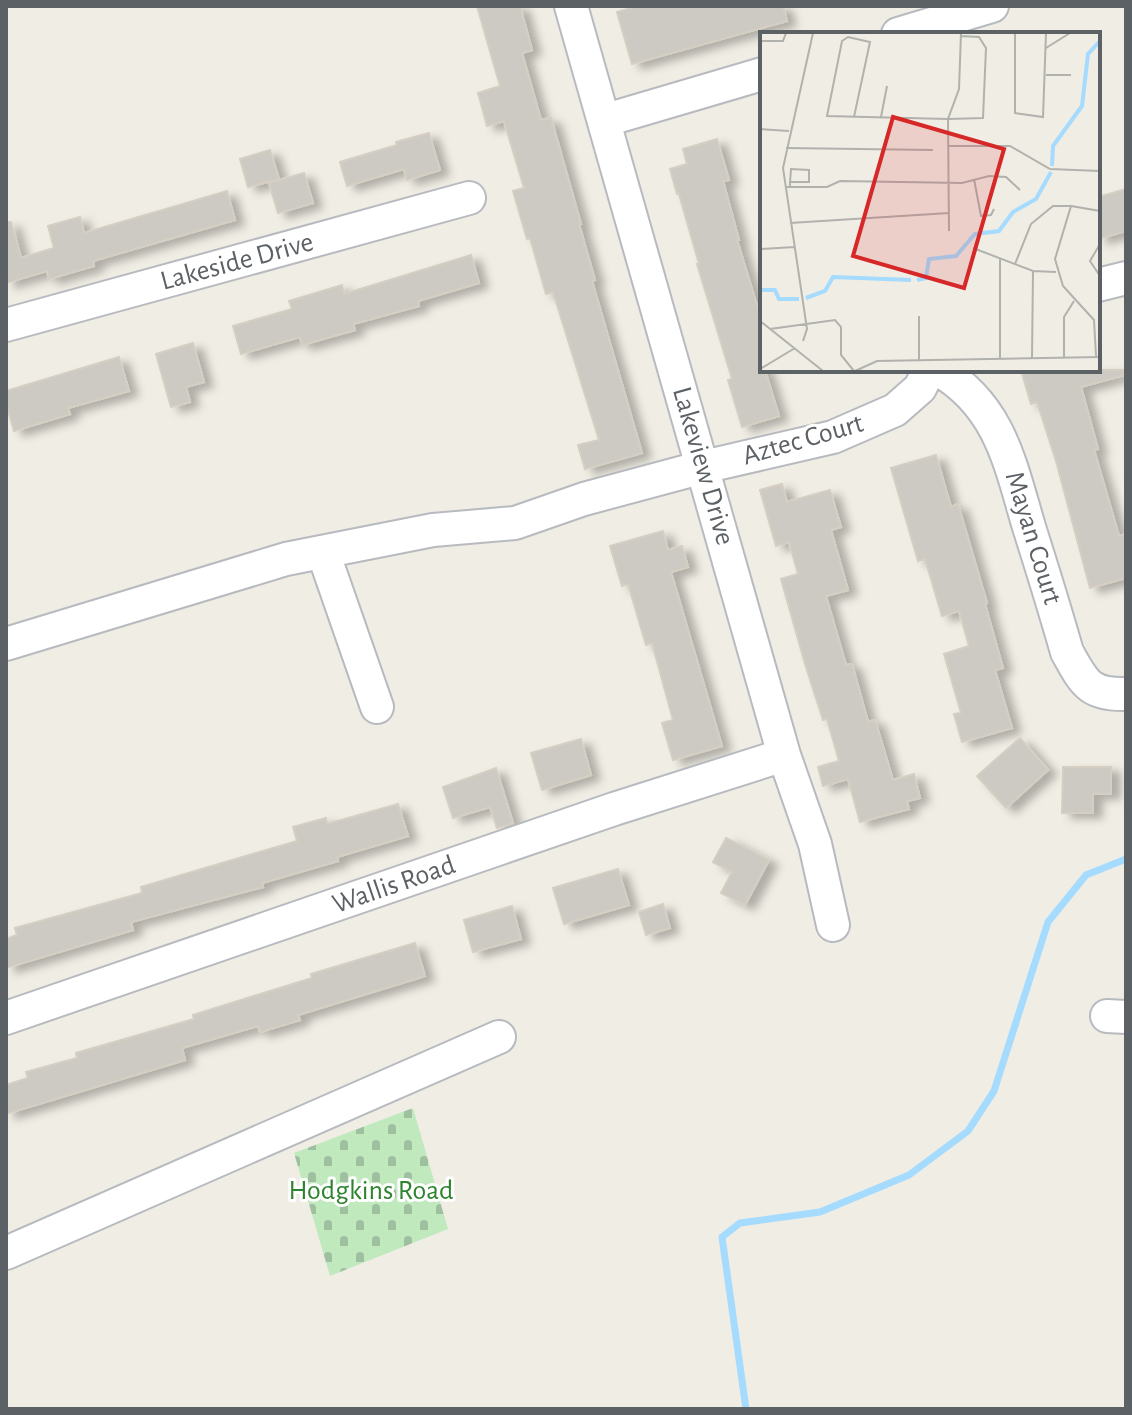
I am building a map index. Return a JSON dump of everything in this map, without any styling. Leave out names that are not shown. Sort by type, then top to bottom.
[{"type":"street","name":"Lakeview Drive","points":[[571,6],[606,120],[784,755],[815,844],[833,925]]},
{"type":"street","points":[[905,32],[992,6]]},
{"type":"street","points":[[606,120],[760,75]]},
{"type":"street","name":"Lakeside Drive","points":[[6,325],[469,198]]},
{"type":"street","points":[[1100,284],[1126,278]]},
{"type":"street","name":"Aztec Court","points":[[6,644],[286,559],[433,530],[515,523],[584,499],[833,437],[895,410],[920,388],[928,372]]},
{"type":"street","name":"Mayan Court","points":[[942,372],[963,384],[1003,441],[1067,652],[1085,683],[1095,691],[1126,694]]},
{"type":"street","points":[[323,552],[377,707]]},
{"type":"street","name":"Wallis Road","points":[[6,1018],[600,814],[784,755]]},
{"type":"street","points":[[6,1253],[499,1037]]},
{"type":"green space","name":"Hodgkins Road","points":[[413,1108],[448,1229],[330,1276],[294,1153]]},
{"type":"building","points":[[477,6],[520,6],[532,50],[522,53],[541,120],[551,118],[581,224],[595,280],[592,281],[642,453],[585,469],[578,445],[599,440],[553,292],[546,294],[530,238],[527,239],[513,191],[524,188],[504,121],[487,126],[478,93],[500,86]]},
{"type":"building","points":[[639,6],[783,6],[787,21],[632,64],[617,12]]},
{"type":"building","points":[[429,133],[440,170],[407,180],[404,169],[347,186],[340,162]]},
{"type":"building","points":[[717,139],[729,180],[723,181],[737,240],[760,315],[760,372],[766,372],[779,416],[742,427],[728,380],[732,379],[670,169],[687,164],[683,149]]},
{"type":"building","points":[[270,150],[279,179],[248,187],[240,159]]},
{"type":"building","points":[[304,173],[313,203],[278,213],[269,183]]},
{"type":"building","points":[[1126,189],[1126,231],[1100,238],[1100,196]]},
{"type":"building","points":[[227,191],[235,220],[93,261],[94,266],[49,279],[47,271],[6,283],[6,222],[11,222],[21,258],[54,248],[48,226],[80,217],[84,233]]},
{"type":"building","points":[[471,255],[479,283],[418,301],[419,306],[353,324],[355,330],[302,345],[300,337],[241,354],[233,326],[292,309],[289,301],[342,285],[344,294]]},
{"type":"building","points":[[193,343],[204,382],[186,387],[190,402],[171,407],[156,354]]},
{"type":"building","points":[[119,357],[129,391],[68,408],[70,414],[14,431],[6,391]]},
{"type":"building","points":[[1123,370],[1124,375],[1081,387],[1098,449],[1094,450],[1119,536],[1126,534],[1126,578],[1090,588],[1056,461],[1037,402],[1031,404],[1022,372]]},
{"type":"building","points":[[936,455],[951,507],[958,504],[987,603],[1003,668],[995,670],[1012,728],[962,742],[954,714],[961,713],[944,654],[969,646],[959,611],[942,616],[925,559],[918,561],[891,468]]},
{"type":"building","points":[[782,484],[787,502],[830,490],[841,527],[831,530],[848,590],[826,596],[846,665],[852,664],[868,722],[875,720],[893,780],[914,774],[920,798],[907,801],[909,809],[860,822],[848,779],[823,786],[818,767],[839,761],[827,719],[823,720],[805,664],[781,579],[798,574],[789,542],[776,546],[760,490]]},
{"type":"building","points":[[663,531],[668,550],[682,546],[688,567],[671,572],[722,746],[673,760],[662,723],[673,720],[652,643],[646,645],[628,584],[622,586],[610,546]]},
{"type":"building","points":[[1020,738],[1048,770],[1006,808],[977,776]]},
{"type":"building","points":[[581,739],[591,775],[542,790],[531,753]]},
{"type":"building","points":[[1063,767],[1111,767],[1111,794],[1093,794],[1093,813],[1062,813]]},
{"type":"building","points":[[496,768],[513,823],[497,828],[490,807],[453,818],[443,787]]},
{"type":"building","points":[[398,804],[408,836],[262,883],[263,887],[131,922],[133,930],[6,968],[6,939],[17,935],[15,928],[142,893],[141,887],[297,841],[293,827],[326,818],[327,824]]},
{"type":"building","points":[[726,838],[769,860],[745,905],[721,893],[732,872],[713,862]]},
{"type":"building","points":[[618,869],[629,905],[564,924],[553,888]]},
{"type":"building","points":[[663,904],[670,928],[646,935],[639,912]]},
{"type":"building","points":[[512,906],[521,939],[473,952],[464,920]]},
{"type":"building","points":[[415,943],[425,976],[298,1015],[300,1020],[260,1032],[258,1026],[182,1048],[185,1060],[6,1114],[6,1085],[28,1078],[26,1072],[77,1058],[76,1053],[194,1019],[193,1015],[312,978],[311,974]]},
{"type":"waterway","points":[[746,1409],[722,1237],[740,1223],[820,1212],[909,1175],[968,1131],[994,1091],[1048,922],[1086,875],[1126,859]]}]
